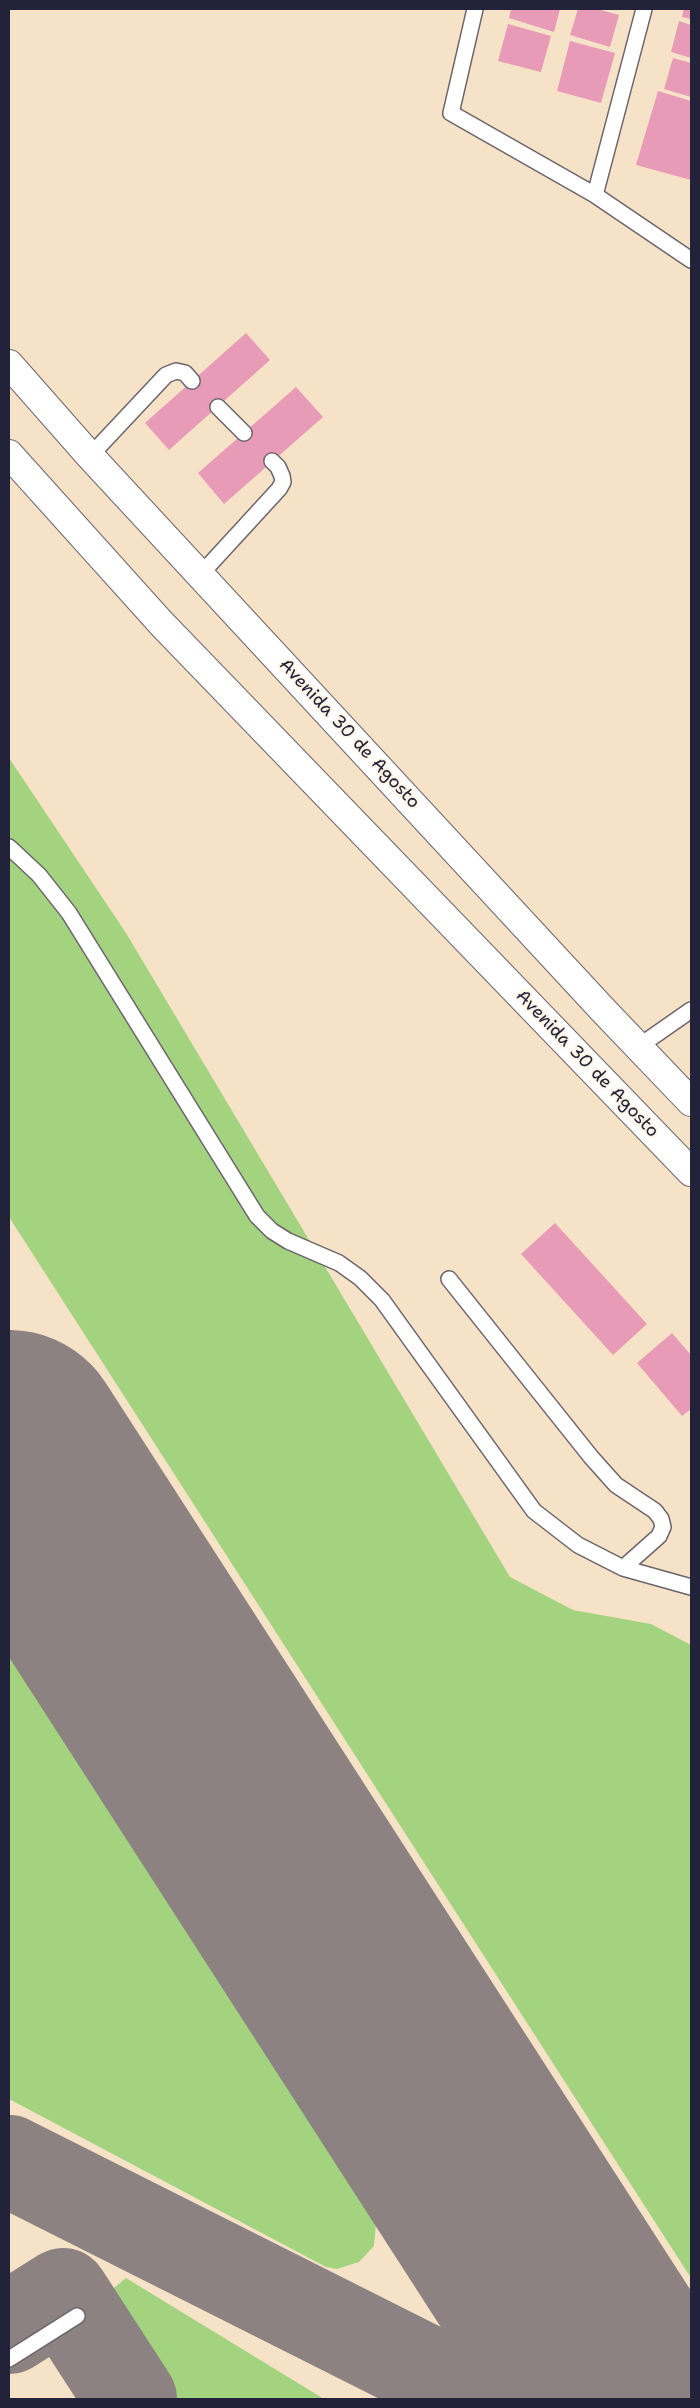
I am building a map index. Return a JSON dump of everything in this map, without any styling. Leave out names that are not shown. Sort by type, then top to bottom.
[{"type":"main road","name":"Avenida 30 de Agosto","points":[[9,364],[90,456],[691,1102]]},
{"type":"main road","name":"Avenida 30 de Agosto","points":[[9,454],[161,623],[691,1172]]},
{"type":"lane","points":[[475,9],[451,113],[595,195],[691,260]]},
{"type":"lane","points":[[595,195],[644,9]]},
{"type":"lane","points":[[90,456],[166,374],[176,371],[185,373],[192,381]]},
{"type":"lane","points":[[218,407],[244,433]]},
{"type":"lane","points":[[201,574],[279,490],[283,482],[282,476],[272,462]]},
{"type":"lane","points":[[9,847],[39,875],[69,913],[257,1216],[272,1231],[288,1241],[339,1263],[360,1278],[382,1300],[534,1511],[578,1545],[623,1568],[691,1586]]},
{"type":"lane","points":[[638,1047],[691,1010]]},
{"type":"lane","points":[[449,1279],[591,1457],[616,1485],[655,1511],[661,1519],[663,1527],[659,1536],[623,1568]]},
{"type":"lane","points":[[9,2360],[77,2316]]},
{"type":"green space","points":[[9,758],[126,933],[510,1577],[573,1610],[651,1624],[691,1645],[691,2278],[9,1217]]},
{"type":"green space","points":[[9,1651],[373,2212],[376,2223],[374,2246],[359,2262],[337,2269],[326,2267],[9,2099]]},
{"type":"green space","points":[[126,2278],[324,2399],[162,2399],[98,2301]]},
{"type":"building","points":[[511,9],[560,9],[554,32],[509,18]]},
{"type":"building","points":[[578,9],[597,9],[619,15],[610,47],[570,35]]},
{"type":"building","points":[[684,9],[691,9],[691,19],[682,17]]},
{"type":"building","points":[[679,21],[691,25],[691,58],[671,52]]},
{"type":"building","points":[[508,24],[551,36],[541,72],[498,61]]},
{"type":"building","points":[[570,41],[615,53],[601,103],[557,91]]},
{"type":"building","points":[[673,58],[691,63],[691,97],[664,89]]},
{"type":"building","points":[[658,91],[691,101],[691,180],[636,165]]},
{"type":"building","points":[[246,333],[270,360],[169,450],[145,423]]},
{"type":"building","points":[[296,387],[323,417],[224,504],[198,473]]},
{"type":"building","points":[[555,1223],[647,1324],[613,1355],[521,1254]]},
{"type":"building","points":[[672,1333],[691,1355],[691,1409],[682,1416],[637,1363]]},
{"type":"taxiway","points":[[9,1503],[44,1520],[70,1541]]},
{"type":"taxiway","points":[[9,2161],[482,2399]]},
{"type":"taxiway","points":[[551,2286],[564,2323],[566,2356],[565,2374],[560,2391],[553,2399]]},
{"type":"taxiway","points":[[9,2328],[63,2294],[131,2399]]},
{"type":"runway","points":[[9,1445],[624,2399]]}]
